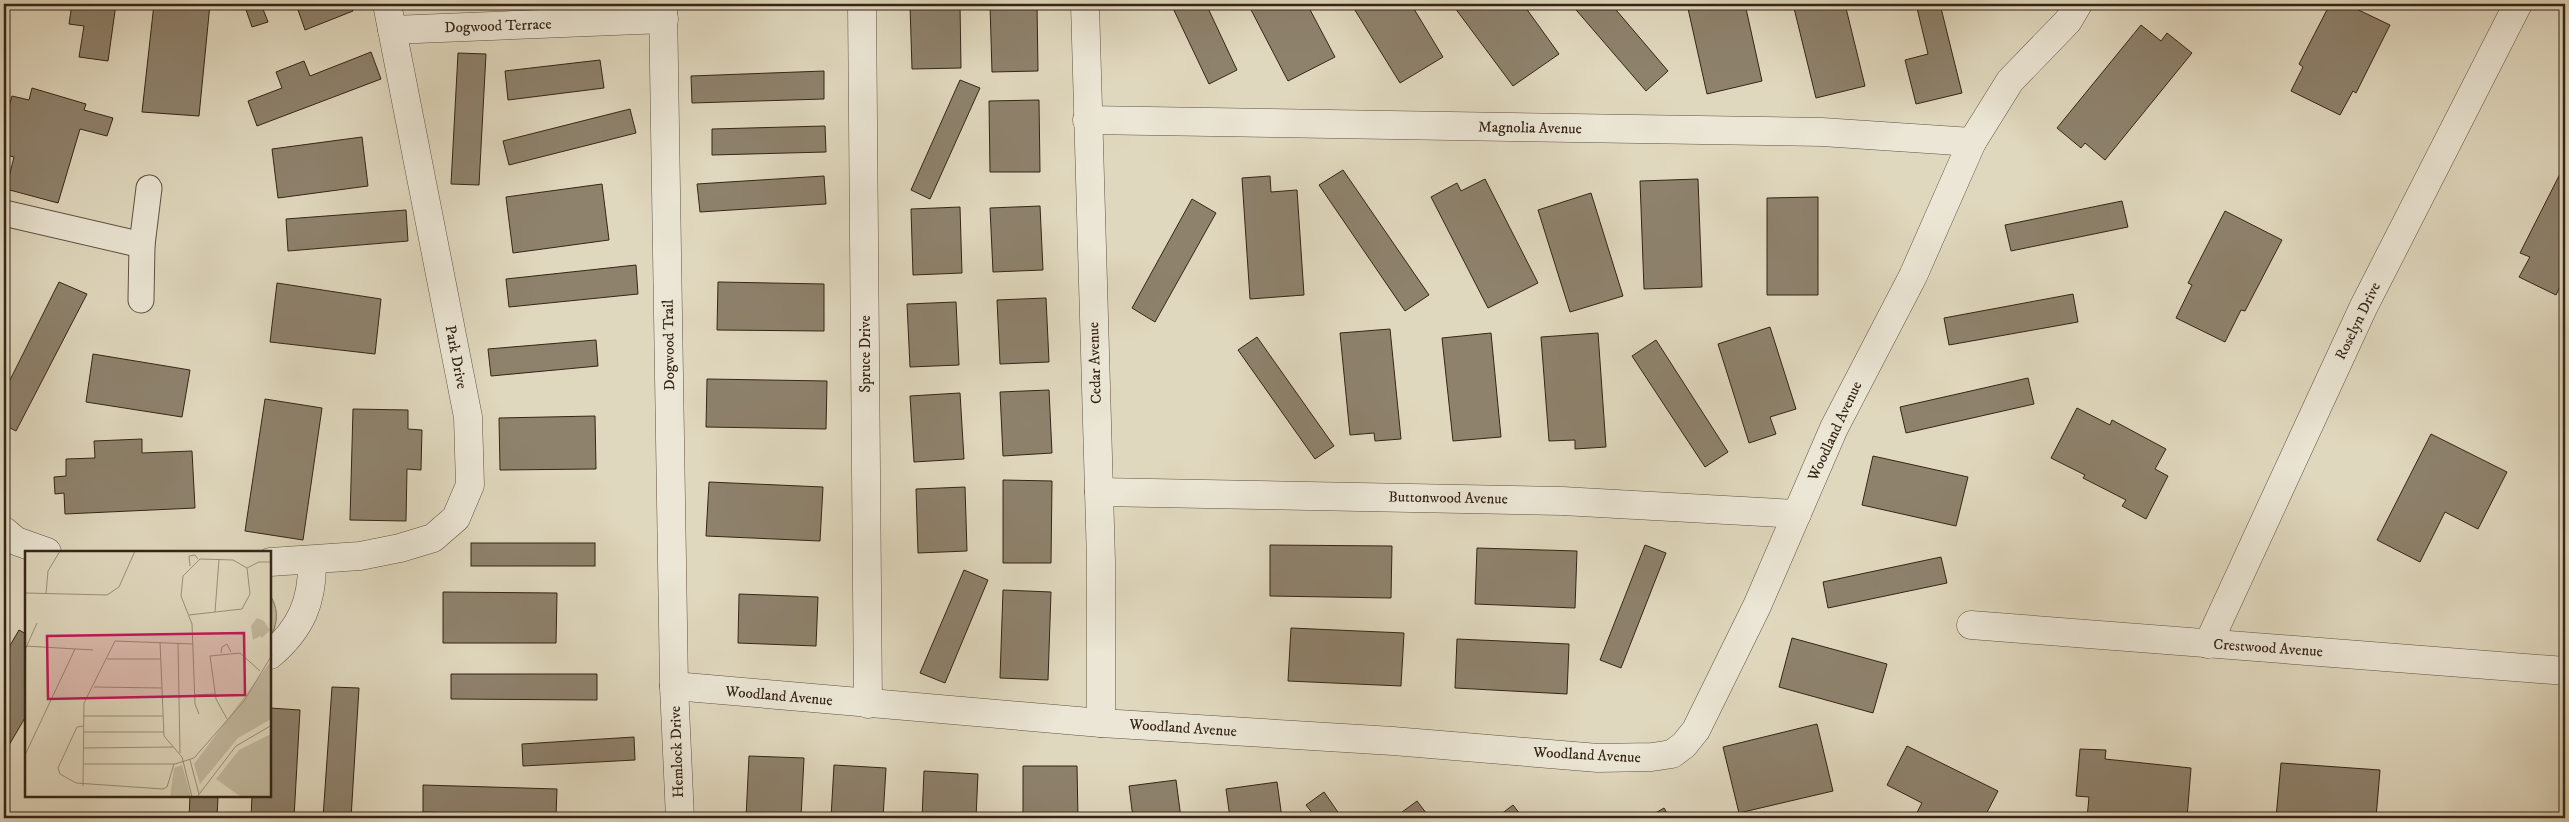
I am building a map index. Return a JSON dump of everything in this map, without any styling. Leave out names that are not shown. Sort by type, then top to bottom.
[{"type":"street","name":"Park Drive","points":[[271,562],[360,556],[400,548],[432,538],[456,518],[470,485],[468,417],[387,4]]},
{"type":"street","name":"Spruce Drive","points":[[862,4],[868,704]]},
{"type":"street","name":"Cedar Avenue","points":[[1085,4],[1102,615],[1101,723]]},
{"type":"street","name":"Woodland Avenue","points":[[674,686],[1101,723],[1393,741],[1598,758],[1652,758],[1672,754],[1684,745],[1696,730],[1757,606],[1834,428],[1913,276],[1972,142],[2010,81],[2068,21],[2078,4]]},
{"type":"street","name":"Roselyn Drive","points":[[2208,644],[2363,308],[2518,4]]},
{"type":"street","name":"Dogwood Terrace","points":[[392,30],[664,11]]},
{"type":"street","name":"Dogwood Trail","points":[[664,11],[674,686]]},
{"type":"street","name":"Magnolia Avenue","points":[[1087,120],[1822,132],[1972,142]]},
{"type":"street","name":"Buttonwood Avenue","points":[[1099,492],[1562,501],[1797,514]]},
{"type":"street","points":[[4,531],[16,541],[43,551]]},
{"type":"street","points":[[271,654],[287,641],[299,622],[308,600],[312,582],[312,560]]},
{"type":"street","name":"Crestwood Avenue","points":[[1971,625],[2565,671]]},
{"type":"street","name":"Hemlock Drive","points":[[674,686],[680,818]]},
{"type":"lane","points":[[141,300],[142,245],[149,188]]},
{"type":"lane","points":[[4,213],[142,245]]},
{"type":"shaded area","points":[[271,597],[276,611],[275,627],[271,636]]},
{"type":"building","points":[[72,4],[116,4],[108,61],[79,57],[84,26],[69,24]]},
{"type":"building","points":[[154,4],[210,4],[199,116],[142,112]]},
{"type":"building","points":[[244,4],[261,4],[268,22],[252,27]]},
{"type":"building","points":[[296,4],[351,4],[353,11],[305,30]]},
{"type":"building","points":[[705,4],[818,4],[818,6],[705,6]]},
{"type":"building","points":[[1037,4],[1038,71],[992,72],[990,5]]},
{"type":"building","points":[[1171,4],[1206,4],[1237,70],[1209,84]]},
{"type":"building","points":[[1248,4],[1307,4],[1335,57],[1288,81]]},
{"type":"building","points":[[1359,4],[1411,4],[1443,57],[1400,83],[1353,7]]},
{"type":"building","points":[[1452,4],[1523,4],[1559,54],[1513,86]]},
{"type":"building","points":[[1571,4],[1611,4],[1668,71],[1646,91]]},
{"type":"building","points":[[1687,4],[1745,4],[1762,81],[1707,94]]},
{"type":"building","points":[[1793,4],[1845,4],[1865,86],[1816,98]]},
{"type":"building","points":[[1916,4],[1940,4],[1962,93],[1916,104],[1905,60],[1928,54]]},
{"type":"building","points":[[2330,4],[2346,4],[2390,25],[2356,93],[2353,91],[2340,115],[2291,91],[2303,67],[2299,64]]},
{"type":"building","points":[[910,5],[960,5],[961,68],[912,69]]},
{"type":"building","points":[[2141,25],[2161,41],[2167,33],[2192,53],[2105,160],[2085,143],[2081,148],[2057,128]]},
{"type":"building","points":[[371,52],[381,79],[257,126],[248,101],[282,88],[276,72],[304,61],[310,76]]},
{"type":"building","points":[[458,53],[486,54],[479,185],[451,184]]},
{"type":"building","points":[[600,60],[604,88],[508,100],[505,71]]},
{"type":"building","points":[[824,71],[824,99],[692,103],[691,76]]},
{"type":"building","points":[[960,80],[980,88],[930,199],[911,190]]},
{"type":"building","points":[[32,88],[86,104],[84,110],[113,118],[107,136],[80,129],[58,203],[6,189],[14,157],[6,155],[9,143],[4,141],[4,125],[12,96],[29,100]]},
{"type":"building","points":[[1039,100],[1040,172],[990,172],[989,101]]},
{"type":"building","points":[[630,109],[636,133],[509,165],[503,141]]},
{"type":"building","points":[[825,126],[826,152],[712,155],[712,129]]},
{"type":"building","points":[[362,137],[368,186],[278,198],[272,149]]},
{"type":"building","points":[[2565,164],[2565,276],[2556,295],[2519,277],[2530,257],[2520,253]]},
{"type":"building","points":[[1343,170],[1429,295],[1405,311],[1319,185]]},
{"type":"building","points":[[824,176],[826,204],[700,212],[697,184]]},
{"type":"building","points":[[1270,176],[1271,192],[1297,190],[1304,295],[1250,299],[1242,178]]},
{"type":"building","points":[[1485,179],[1538,283],[1488,308],[1431,197],[1457,183],[1461,191]]},
{"type":"building","points":[[1698,179],[1702,287],[1644,289],[1640,181]]},
{"type":"building","points":[[602,184],[609,240],[513,253],[506,197]]},
{"type":"building","points":[[1591,193],[1623,296],[1570,312],[1538,210]]},
{"type":"building","points":[[1818,197],[1818,295],[1767,295],[1767,198]]},
{"type":"building","points":[[1192,199],[1216,213],[1155,322],[1132,308]]},
{"type":"building","points":[[2122,201],[2128,227],[2011,251],[2005,225]]},
{"type":"building","points":[[1040,206],[1043,270],[993,272],[990,208]]},
{"type":"building","points":[[960,207],[962,273],[913,275],[911,209]]},
{"type":"building","points":[[406,210],[408,241],[288,251],[286,219]]},
{"type":"building","points":[[2225,211],[2282,240],[2245,311],[2241,310],[2225,342],[2176,318],[2192,285],[2188,283]]},
{"type":"building","points":[[636,265],[638,294],[509,307],[506,279]]},
{"type":"building","points":[[59,282],[87,294],[16,431],[4,425],[4,392]]},
{"type":"building","points":[[718,282],[824,284],[824,331],[717,330]]},
{"type":"building","points":[[277,283],[381,299],[375,354],[270,342]]},
{"type":"building","points":[[2073,294],[2078,322],[1949,345],[1944,318]]},
{"type":"building","points":[[1046,298],[1049,362],[1000,364],[997,300]]},
{"type":"building","points":[[956,302],[959,365],[910,367],[907,304]]},
{"type":"building","points":[[1770,327],[1796,409],[1770,417],[1776,434],[1749,443],[1718,344]]},
{"type":"building","points":[[1390,329],[1401,439],[1375,441],[1374,433],[1350,435],[1340,333]]},
{"type":"building","points":[[1491,333],[1501,437],[1453,441],[1442,338]]},
{"type":"building","points":[[1598,333],[1606,447],[1575,449],[1575,440],[1549,441],[1541,337]]},
{"type":"building","points":[[1257,337],[1334,446],[1315,459],[1238,350]]},
{"type":"building","points":[[596,340],[598,366],[491,376],[488,349]]},
{"type":"building","points":[[1656,340],[1728,452],[1705,467],[1632,356]]},
{"type":"building","points":[[93,354],[190,370],[182,417],[86,402]]},
{"type":"building","points":[[2028,378],[2034,404],[1906,433],[1900,407]]},
{"type":"building","points":[[707,379],[827,381],[826,429],[706,427]]},
{"type":"building","points":[[1049,390],[1052,453],[1003,456],[1000,392]]},
{"type":"building","points":[[960,393],[964,459],[914,462],[910,396]]},
{"type":"building","points":[[265,399],[322,408],[303,540],[245,531]]},
{"type":"building","points":[[2077,408],[2110,425],[2112,420],[2166,449],[2155,469],[2168,476],[2146,519],[2122,506],[2126,500],[2083,478],[2085,475],[2051,458]]},
{"type":"building","points":[[353,409],[408,410],[408,429],[422,430],[421,470],[407,469],[406,521],[350,520]]},
{"type":"building","points":[[595,416],[596,469],[500,470],[499,418]]},
{"type":"building","points":[[2431,434],[2507,472],[2478,529],[2445,512],[2420,562],[2377,540]]},
{"type":"building","points":[[142,439],[142,453],[192,451],[195,508],[65,514],[64,493],[55,494],[54,477],[66,476],[66,459],[95,458],[94,441]]},
{"type":"building","points":[[1873,456],[1968,477],[1956,526],[1862,505]]},
{"type":"building","points":[[1003,480],[1052,481],[1051,563],[1003,563]]},
{"type":"building","points":[[709,482],[823,487],[820,541],[706,536]]},
{"type":"building","points":[[965,487],[967,551],[918,553],[916,489]]},
{"type":"building","points":[[471,543],[595,543],[595,566],[471,566]]},
{"type":"building","points":[[1270,545],[1392,546],[1391,598],[1270,596]]},
{"type":"building","points":[[1645,545],[1666,553],[1621,668],[1600,660]]},
{"type":"building","points":[[1477,548],[1577,551],[1575,608],[1475,604]]},
{"type":"building","points":[[1941,557],[1947,583],[1828,608],[1823,582]]},
{"type":"building","points":[[964,570],[988,580],[945,683],[920,673]]},
{"type":"building","points":[[1003,590],[1051,592],[1048,680],[1000,678]]},
{"type":"building","points":[[443,592],[557,593],[556,643],[443,643]]},
{"type":"building","points":[[739,594],[818,597],[816,646],[738,643]]},
{"type":"building","points":[[1291,628],[1404,633],[1401,686],[1288,681]]},
{"type":"building","points":[[19,630],[25,633],[25,718],[5,752],[4,656]]},
{"type":"building","points":[[1792,638],[1887,664],[1873,713],[1779,687]]},
{"type":"building","points":[[1457,639],[1569,644],[1567,694],[1455,688]]},
{"type":"building","points":[[451,674],[597,674],[597,700],[451,699]]},
{"type":"building","points":[[332,687],[359,688],[351,818],[323,818]]},
{"type":"building","points":[[271,708],[300,710],[294,818],[251,818],[252,797],[271,797]]},
{"type":"building","points":[[1817,724],[1833,791],[1739,813],[1723,747]]},
{"type":"building","points":[[634,737],[635,760],[523,766],[522,744]]},
{"type":"building","points":[[1907,746],[1998,791],[1984,818],[1914,818],[1922,803],[1887,785]]},
{"type":"building","points":[[2080,749],[2106,750],[2105,759],[2191,768],[2187,818],[2087,818],[2089,797],[2076,796]]},
{"type":"building","points":[[749,756],[804,758],[801,818],[746,818]]},
{"type":"building","points":[[2281,763],[2380,770],[2376,818],[2276,818]]},
{"type":"building","points":[[834,765],[886,768],[883,818],[831,818]]},
{"type":"building","points":[[1023,766],[1077,766],[1078,818],[1023,818]]},
{"type":"building","points":[[924,771],[978,774],[976,818],[922,818]]},
{"type":"building","points":[[1176,780],[1181,818],[1133,818],[1129,786]]},
{"type":"building","points":[[1277,782],[1282,818],[1230,818],[1226,789]]},
{"type":"building","points":[[423,785],[557,789],[556,816],[423,812]]},
{"type":"building","points":[[1324,792],[1342,818],[1316,818],[1306,805]]},
{"type":"building","points":[[190,797],[218,797],[217,818],[189,818]]},
{"type":"building","points":[[1417,801],[1430,818],[1394,818]]},
{"type":"building","points":[[1513,805],[1523,818],[1496,818]]},
{"type":"building","points":[[1664,808],[1670,818],[1647,818]]}]
